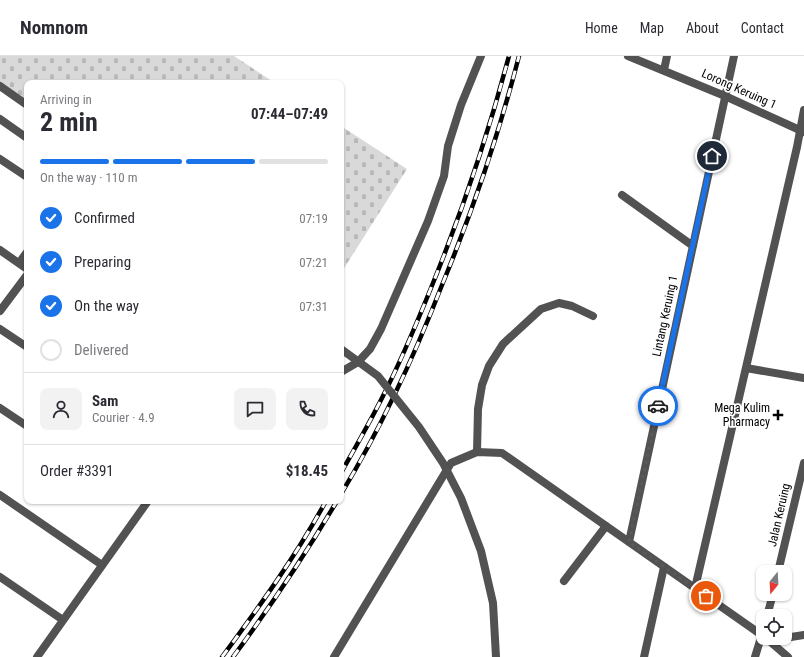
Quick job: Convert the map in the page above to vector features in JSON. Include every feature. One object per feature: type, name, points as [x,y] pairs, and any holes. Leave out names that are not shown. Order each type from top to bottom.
[{"type":"street","points":[[344,370],[358,362],[370,349],[381,329],[428,221],[444,176],[448,146],[461,105],[481,56]]},
{"type":"street","name":"Lorong Keruing 1","points":[[628,56],[664,70],[802,130]]},
{"type":"street","points":[[664,70],[667,56]]},
{"type":"street","name":"Lintang Keruing 1","points":[[629,542],[734,56]]},
{"type":"street","points":[[0,86],[24,103]]},
{"type":"street","points":[[695,588],[802,130],[804,110]]},
{"type":"street","points":[[0,119],[24,136]]},
{"type":"street","points":[[0,159],[24,175]]},
{"type":"street","points":[[622,195],[693,246]]},
{"type":"street","points":[[0,250],[24,267]]},
{"type":"street","points":[[20,264],[24,257]]},
{"type":"street","points":[[0,311],[24,279]]},
{"type":"street","points":[[477,452],[478,409],[482,385],[489,366],[503,344],[541,309],[559,303],[572,306],[593,316]]},
{"type":"street","points":[[0,329],[24,345]]},
{"type":"street","points":[[344,351],[378,376],[419,427],[443,464],[461,498],[481,551],[493,603],[496,657]]},
{"type":"street","points":[[746,368],[804,378]]},
{"type":"street","points":[[0,408],[24,424]]},
{"type":"street","points":[[334,657],[451,463],[477,452],[502,454],[756,630]]},
{"type":"street","name":"Jalan Keruing","points":[[780,565],[804,463]]},
{"type":"street","points":[[0,495],[102,565]]},
{"type":"street","points":[[37,657],[102,565],[143,504]]},
{"type":"street","points":[[564,581],[606,526]]},
{"type":"street","points":[[644,657],[664,567]]},
{"type":"street","points":[[0,578],[63,620]]},
{"type":"street","points":[[792,637],[804,635]]},
{"type":"street","points":[[755,657],[759,645]]},
{"type":"street","points":[[774,645],[788,657]]},
{"type":"green space","points":[[0,56],[234,56],[270,80],[24,80],[24,106],[0,90]]},
{"type":"green space","points":[[344,128],[407,169],[344,268]]},
{"type":"railway","points":[[344,468],[390,383],[431,288],[474,173],[509,56]]},
{"type":"railway","points":[[344,489],[370,444],[396,392],[431,312],[485,172],[519,56]]},
{"type":"railway","points":[[222,657],[290,561],[324,504]]},
{"type":"railway","points":[[233,657],[287,580],[335,504]]},
{"type":"way so far","points":[[658,406],[629,542],[706,596]]},
{"type":"place","name":"Mega Kulim Pharmacy","points":[[778,415]]},
{"type":"route","points":[[658,406],[712,156]]}]
